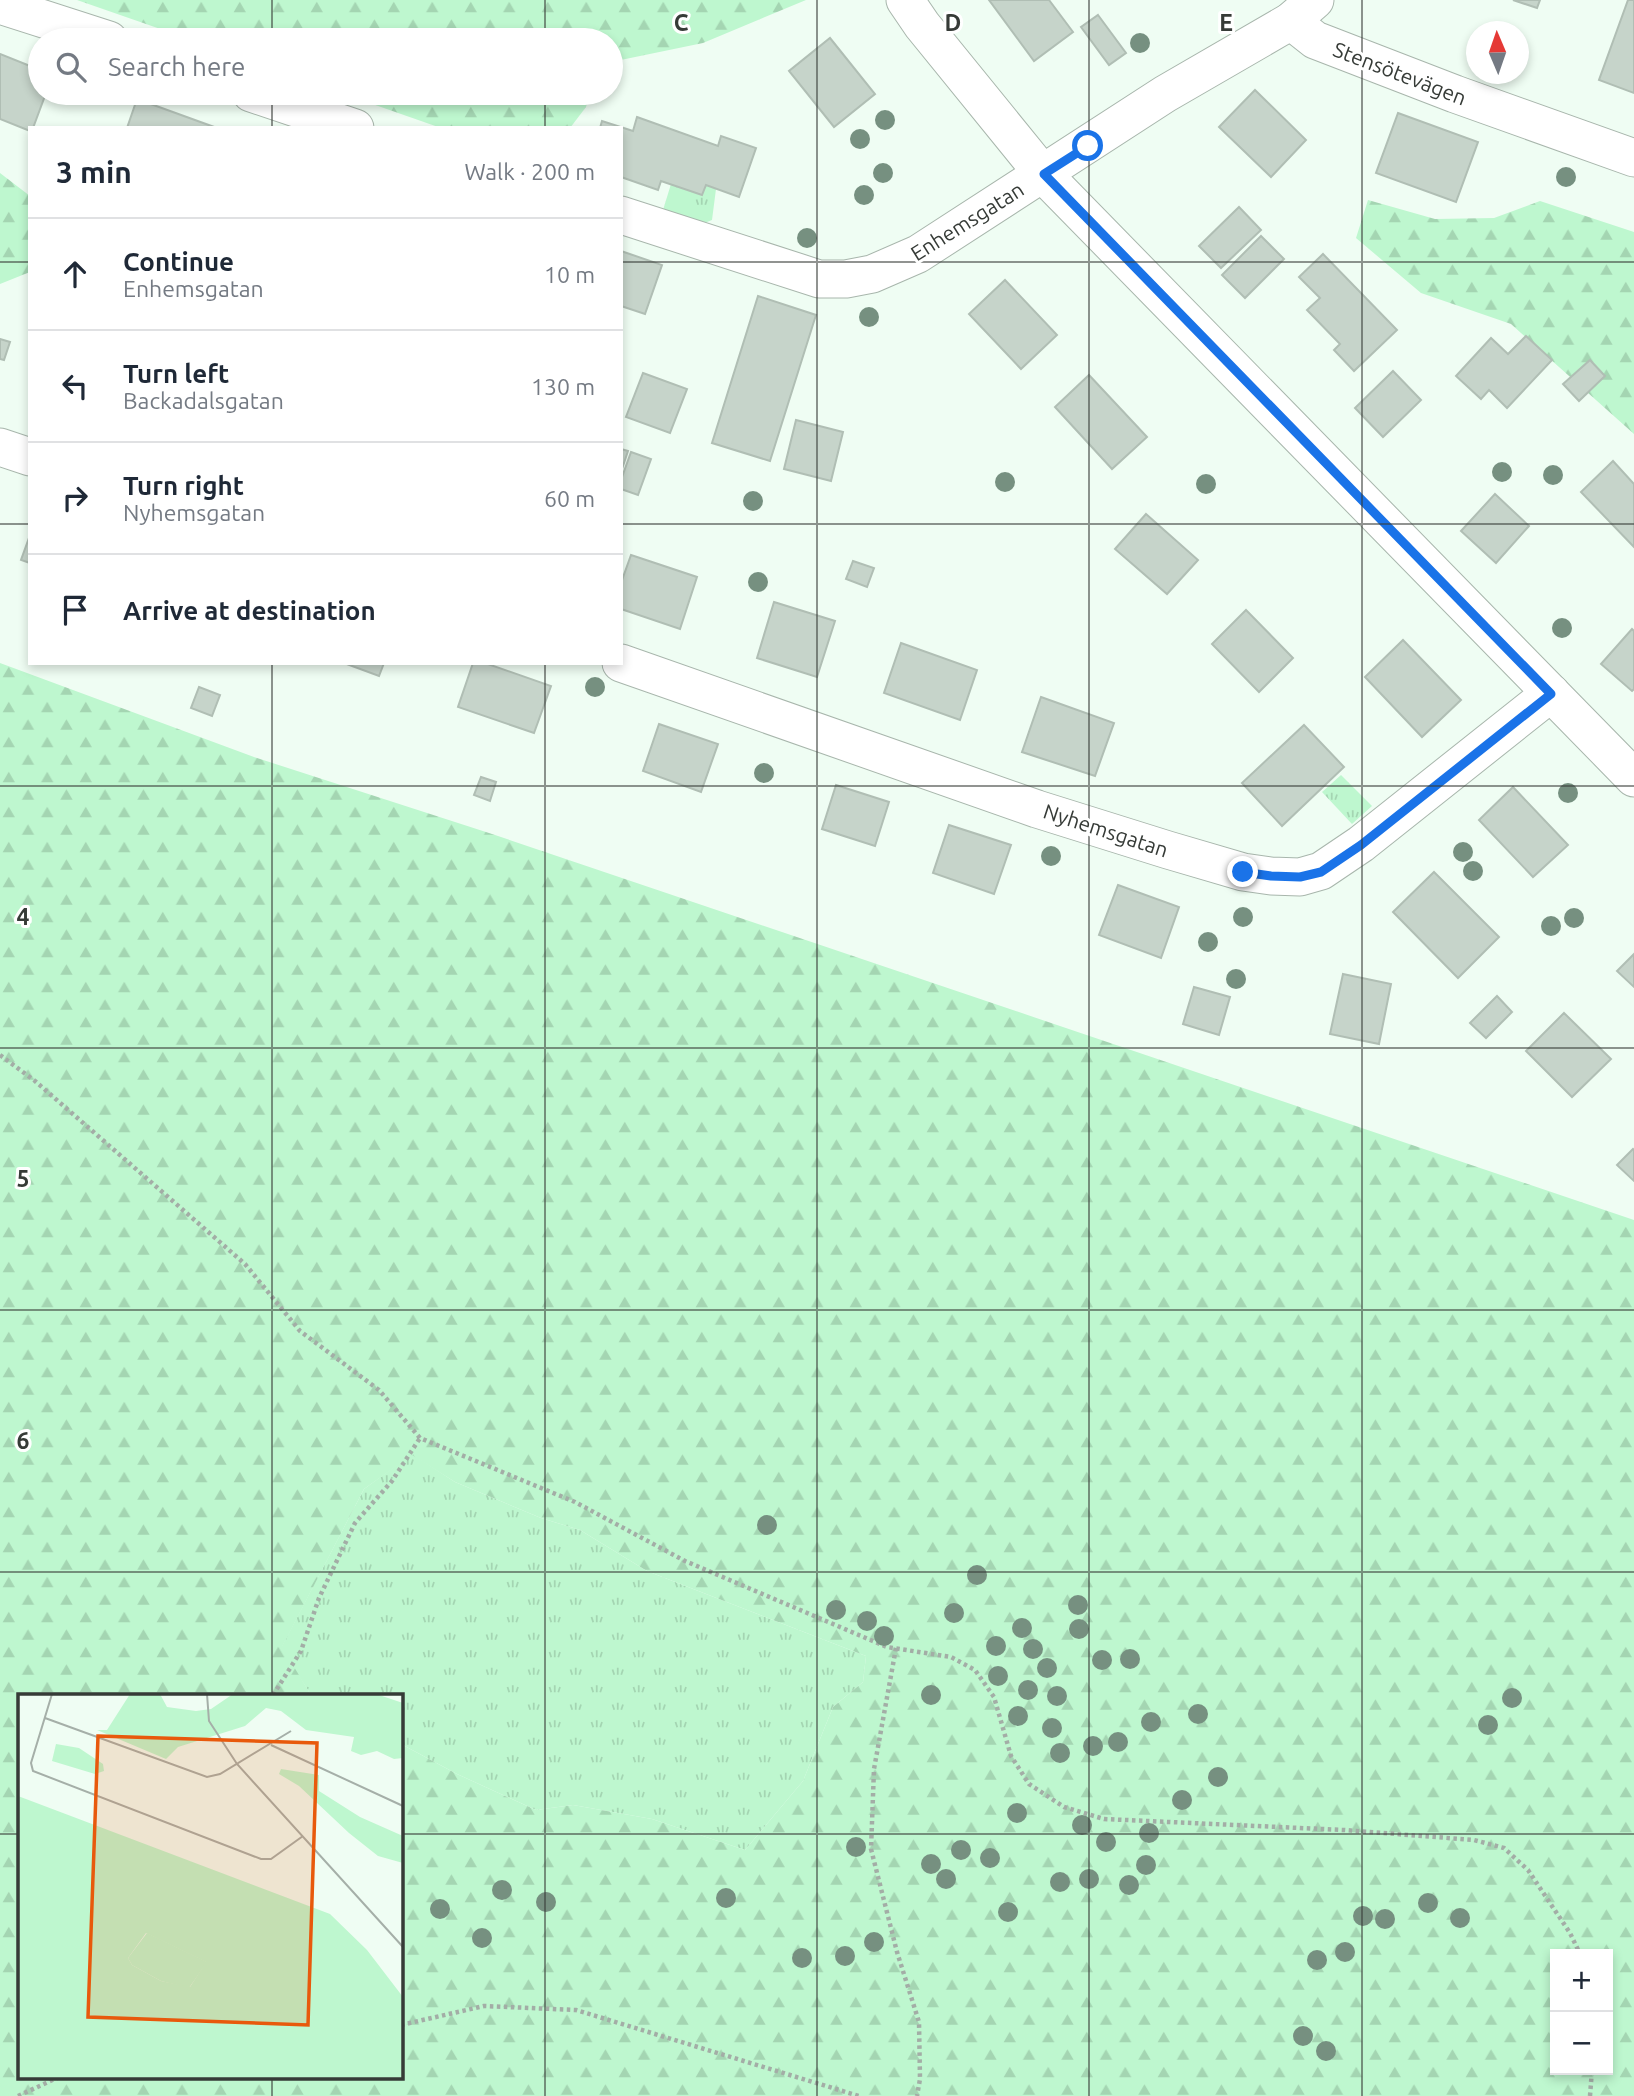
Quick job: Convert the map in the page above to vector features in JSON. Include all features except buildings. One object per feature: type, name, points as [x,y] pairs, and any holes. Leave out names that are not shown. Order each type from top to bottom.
[{"type":"street","points":[[905,0],[922,25],[1044,174],[1634,779]]},
{"type":"street","points":[[0,5],[72,28]]},
{"type":"street","name":"Enhemsgatan","points":[[623,216],[819,279],[846,279],[872,274],[918,254],[1165,94],[1303,10]]},
{"type":"street","name":"Stensötevägen","points":[[1303,10],[1315,40],[1634,158]]},
{"type":"street","points":[[287,105],[349,126]]},
{"type":"street","points":[[0,447],[28,456]]},
{"type":"street","name":"Nyhemsgatan","points":[[623,664],[1037,808],[1180,854],[1243,872],[1300,877],[1321,872],[1361,845],[1551,694]]},
{"type":"path","points":[[0,1055],[35,1081],[245,1264],[300,1331],[379,1390],[420,1438],[575,1502],[685,1561],[887,1647],[951,1657],[975,1670],[994,1697],[1011,1756],[1029,1784],[1064,1807],[1104,1819],[1345,1830],[1474,1840],[1504,1847],[1528,1870],[1578,1949]]},
{"type":"path","points":[[274,1694],[301,1651],[319,1598],[355,1523],[392,1481],[420,1438]]},
{"type":"path","points":[[895,1648],[874,1769],[872,1849],[906,1984],[919,2022],[920,2079],[917,2096]]},
{"type":"path","points":[[402,2025],[484,2007],[576,2010],[859,2096]]},
{"type":"path","points":[[1590,2096],[1592,2075]]},
{"type":"path","points":[[18,2096],[57,2078]]},
{"type":"green space","points":[[77,0],[806,0],[703,43],[623,60],[623,28],[158,28]]},
{"type":"green space","points":[[375,105],[587,105],[572,126],[435,126]]},
{"type":"green space","points":[[0,173],[28,194],[28,273],[0,284]]},
{"type":"green space","points":[[671,184],[702,195],[706,185],[716,189],[712,220],[702,224],[663,210]]},
{"type":"green space","points":[[1368,200],[1435,219],[1494,218],[1540,201],[1634,232],[1634,434],[1511,324],[1421,293],[1356,238]]},
{"type":"green space","points":[[0,663],[257,758],[489,833],[1634,1220],[1634,2096],[0,2096]]},
{"type":"green space","points":[[1341,775],[1372,806],[1352,824],[1322,792]]},
{"type":"green space","points":[[412,1454],[455,1482],[541,1518],[580,1530],[647,1571],[866,1656],[863,1682],[833,1707],[803,1781],[745,1850],[652,1819],[573,1805],[536,1810],[457,1774],[402,1745],[402,1694],[310,1694],[281,1648],[364,1489]]},
{"type":"route","points":[[1088,146],[1044,174],[1551,694],[1361,845],[1321,872],[1300,877],[1243,872]]}]
